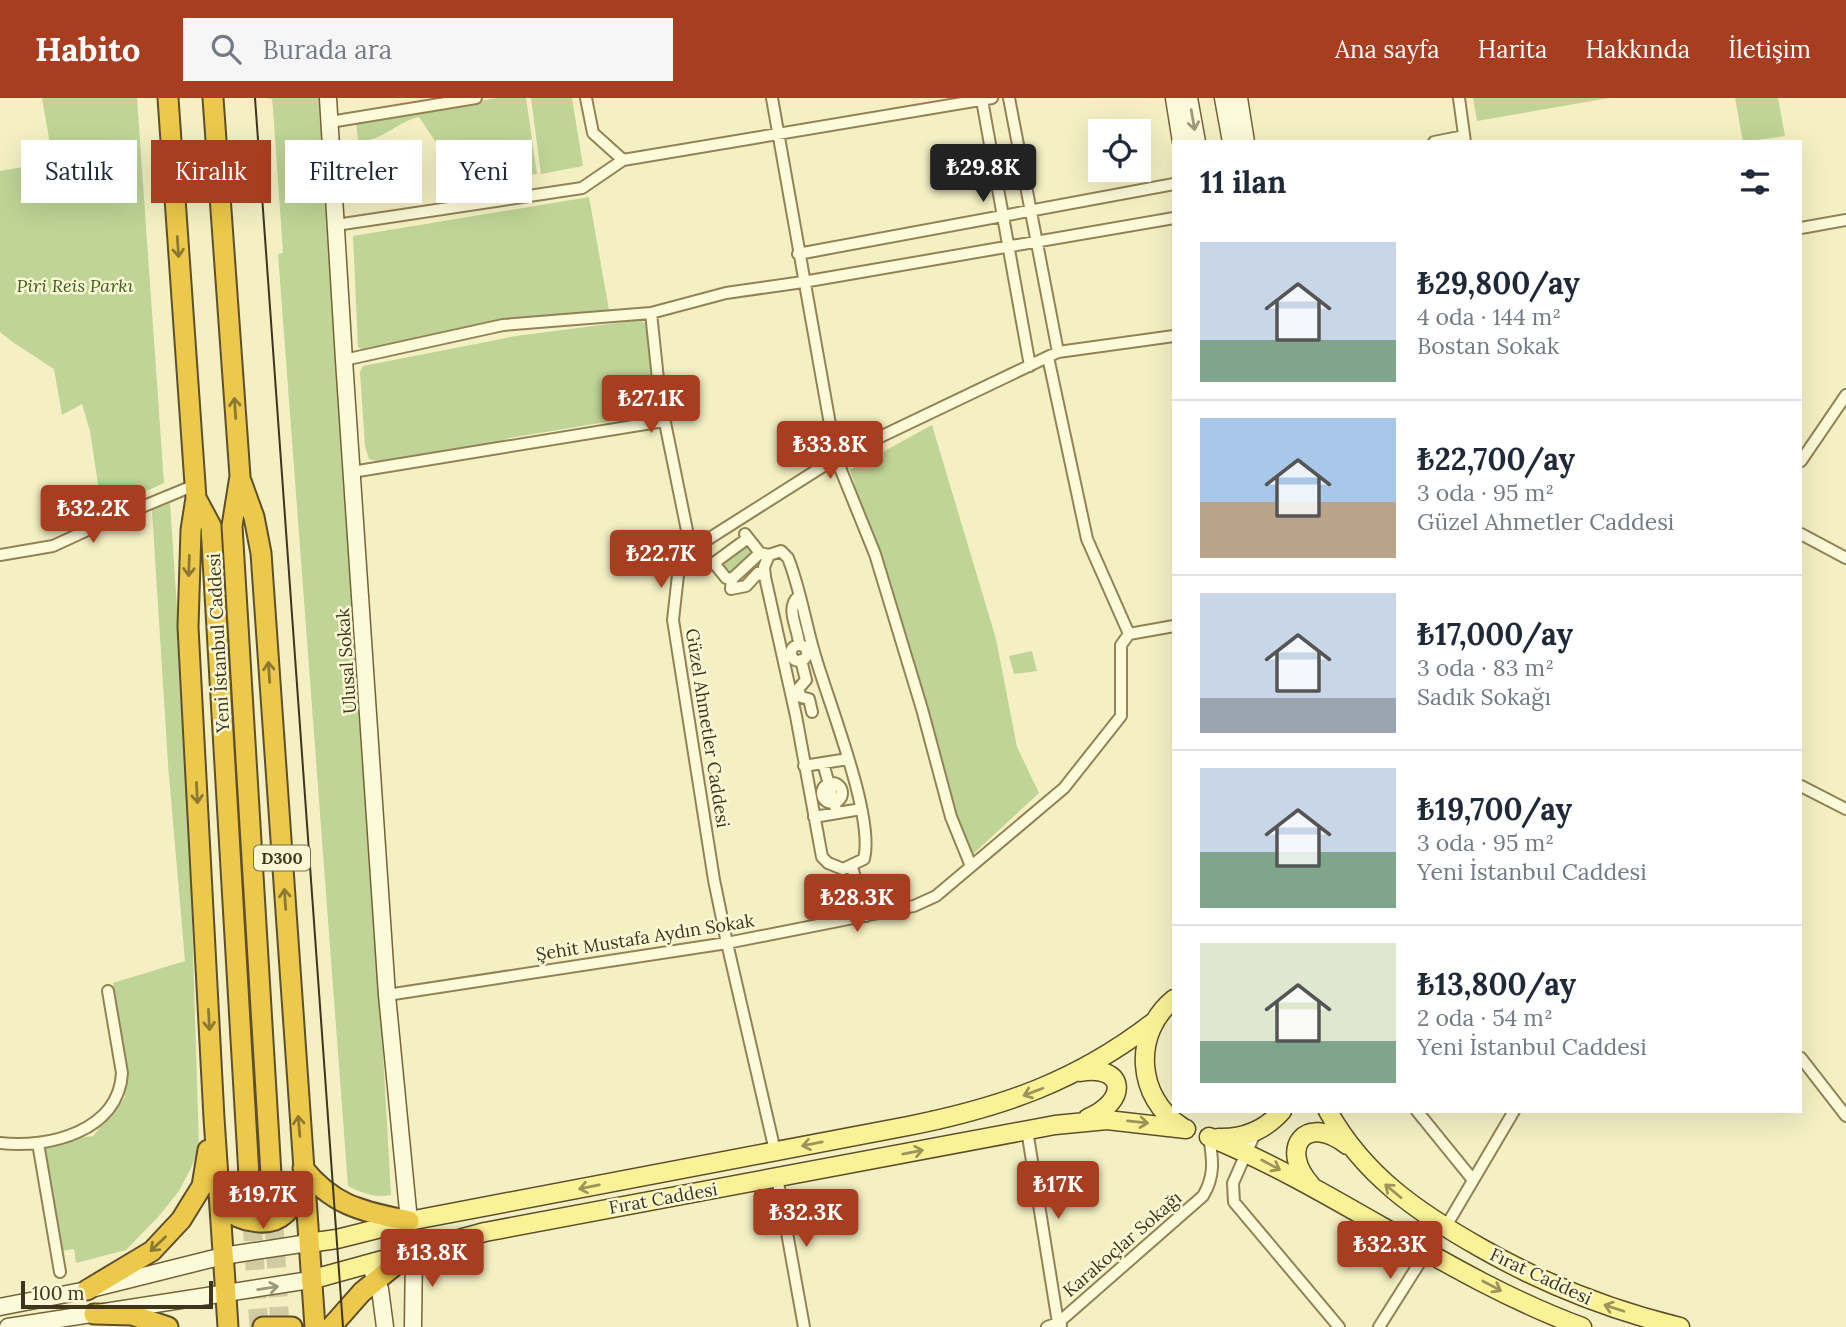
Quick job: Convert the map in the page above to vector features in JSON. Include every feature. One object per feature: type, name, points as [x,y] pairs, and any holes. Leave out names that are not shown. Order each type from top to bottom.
[{"type":"highway","name":"Yeni İstanbul Caddesi","points":[[168,98],[196,491],[211,526],[250,1193]]},
{"type":"highway","name":"Yeni İstanbul Caddesi","points":[[213,98],[240,476],[232,526],[272,1191]]},
{"type":"highway","name":"D300","points":[[240,476],[254,517],[261,553],[314,1327]]},
{"type":"highway","name":"D300","points":[[196,491],[191,530],[188,627],[228,1327]]},
{"type":"highway","points":[[87,1290],[152,1251],[181,1220],[202,1186],[214,1118]]},
{"type":"highway","points":[[219,1186],[231,1213],[243,1219],[268,1221],[281,1218],[289,1211],[297,1199],[303,1171]]},
{"type":"highway","points":[[303,1171],[327,1194],[341,1203],[409,1221]]},
{"type":"highway","points":[[331,1327],[373,1272],[414,1250]]},
{"type":"highway","points":[[94,1314],[132,1315],[168,1327]]},
{"type":"highway","points":[[263,1327],[292,1327]]},
{"type":"main road","points":[[1172,1001],[1155,1021],[1146,1044],[1145,1069],[1147,1081],[1158,1104],[1185,1129]]},
{"type":"main road","name":"Fırat Caddesi","points":[[308,1242],[343,1238],[409,1221],[982,1110],[1042,1089],[1076,1073],[1155,1021]]},
{"type":"main road","points":[[1076,1073],[1096,1070],[1105,1072],[1116,1082],[1118,1089],[1114,1101],[1105,1110],[1082,1121]]},
{"type":"main road","points":[[1209,1137],[1233,1138],[1256,1131],[1279,1113]]},
{"type":"main road","name":"Fırat Caddesi","points":[[1329,1113],[1353,1150],[1381,1181],[1419,1212],[1444,1228],[1521,1271],[1565,1290],[1628,1313],[1680,1327]]},
{"type":"main road","name":"Fırat Caddesi","points":[[414,1250],[510,1227],[1027,1130],[1082,1121],[1128,1121],[1185,1129],[1247,1153],[1525,1303],[1582,1327]]},
{"type":"main road","points":[[1314,1188],[1304,1178],[1296,1160],[1298,1143],[1304,1136],[1321,1130],[1353,1150]]},
{"type":"main road","points":[[310,1280],[373,1272]]},
{"type":"street","name":"Ulusal Sokak","points":[[328,98],[387,995],[409,1221]]},
{"type":"street","points":[[330,122],[476,98]]},
{"type":"street","points":[[586,98],[593,133],[623,160]]},
{"type":"street","points":[[772,98],[836,458],[875,554],[922,709],[951,817],[971,866]]},
{"type":"street","points":[[1009,98],[1037,241],[1053,355],[1087,539],[1129,634],[1172,626]]},
{"type":"street","points":[[1174,98],[1181,140]]},
{"type":"street","points":[[1189,98],[1197,140]]},
{"type":"street","points":[[1223,98],[1231,140]]},
{"type":"street","points":[[1239,98],[1246,140]]},
{"type":"street","points":[[1459,98],[1465,139]]},
{"type":"street","points":[[336,225],[582,188],[623,160],[987,99],[1003,216],[1030,366]]},
{"type":"street","points":[[798,254],[1172,184]]},
{"type":"street","points":[[344,360],[503,325],[650,313],[726,293],[1172,218]]},
{"type":"street","points":[[1802,228],[1846,220]]},
{"type":"street","points":[[650,313],[660,398],[691,550],[836,458],[1053,355],[1172,336]]},
{"type":"street","points":[[1802,460],[1846,395]]},
{"type":"street","points":[[352,472],[664,421]]},
{"type":"street","points":[[0,555],[53,547],[103,523],[196,491]]},
{"type":"street","points":[[1802,535],[1846,558]]},
{"type":"street","points":[[765,554],[746,536],[714,563],[726,578],[732,579],[765,554],[781,551],[788,558],[799,596],[799,651],[796,716],[822,857],[828,863],[843,869],[852,867],[864,859],[867,850],[861,809],[848,759],[831,708],[799,651],[775,619],[765,577],[765,554]]},
{"type":"street","name":"Güzel Ahmetler Caddesi","points":[[691,550],[678,575],[673,620],[714,880],[775,1151]]},
{"type":"street","points":[[732,579],[732,589],[746,586],[758,573],[765,577]]},
{"type":"street","points":[[799,596],[792,608],[793,621],[798,629],[799,651],[806,680],[798,689],[801,696],[809,699],[812,712]]},
{"type":"street","points":[[775,619],[793,621]]},
{"type":"street","name":"Şehit Mustafa Aydın Sokak","points":[[387,995],[727,943],[914,906],[936,896],[1064,788],[1121,716],[1121,645],[1129,634]]},
{"type":"street","points":[[796,716],[831,708]]},
{"type":"street","points":[[804,766],[848,759]]},
{"type":"street","points":[[823,763],[836,808]]},
{"type":"street","points":[[1802,787],[1846,809]]},
{"type":"street","points":[[814,817],[836,808],[861,809]]},
{"type":"street","points":[[852,867],[866,916]]},
{"type":"street","points":[[0,1143],[27,1146],[81,1132],[111,1107],[121,1086],[122,1073],[108,991]]},
{"type":"street","points":[[1802,1059],[1846,1116]]},
{"type":"street","points":[[1417,1113],[1473,1180]]},
{"type":"street","points":[[1444,1228],[1513,1113]]},
{"type":"street","points":[[1027,1130],[1061,1325]]},
{"type":"street","points":[[1256,1131],[1233,1184],[1234,1202],[1339,1327]]},
{"type":"street","name":"Karakoçlar Sokağı","points":[[1047,1327],[1061,1325],[1203,1196],[1211,1182],[1213,1162],[1209,1137]]},
{"type":"street","points":[[38,1143],[60,1272]]},
{"type":"street","points":[[777,1177],[804,1327]]},
{"type":"street","points":[[0,1307],[87,1290],[223,1256],[308,1242]]},
{"type":"street","points":[[412,1327],[414,1250]]},
{"type":"street","points":[[1379,1327],[1427,1251]]},
{"type":"street","points":[[373,1272],[385,1327]]},
{"type":"street","points":[[8,1327],[310,1280]]},
{"type":"green space","name":"Piri Reis Parkı","points":[[42,98],[137,98],[164,483],[102,511],[90,431],[82,404],[62,415],[54,369],[0,332],[0,171],[21,167],[21,203],[137,203],[137,140],[49,140]]},
{"type":"green space","points":[[266,98],[320,98],[323,140],[285,140],[285,203],[327,203],[377,945],[391,1195],[385,1196],[369,1194],[348,1186],[278,254],[283,253],[272,99]]},
{"type":"green space","points":[[498,98],[526,98],[537,174],[532,175],[532,140],[436,140],[436,142],[419,117],[382,135],[358,140],[356,120]]},
{"type":"green space","points":[[531,98],[572,98],[583,166],[541,174]]},
{"type":"green space","points":[[1473,98],[1609,98],[1477,121]]},
{"type":"green space","points":[[1735,98],[1778,98],[1785,136],[1743,140]]},
{"type":"green space","points":[[589,197],[609,310],[455,334],[369,353],[358,347],[353,236]]},
{"type":"green space","points":[[640,320],[648,325],[659,410],[655,414],[509,438],[489,445],[384,463],[369,459],[365,446],[360,372],[363,366],[516,336]]},
{"type":"green space","points":[[932,425],[996,639],[1017,747],[1039,793],[973,854],[956,814],[850,470]]},
{"type":"green space","points":[[170,503],[187,758],[199,1147],[179,1191],[126,1250],[76,1263],[74,1249],[60,1251],[42,1143],[93,1136],[125,1097],[126,1075],[113,983],[185,961],[168,764],[152,510]]},
{"type":"green space","points":[[747,539],[758,554],[728,576],[716,562]]},
{"type":"green space","points":[[1032,651],[1037,671],[1014,674],[1009,656]]},
{"type":"tunnel","points":[[272,1191],[280,1327]]},
{"type":"tunnel","points":[[250,1193],[259,1327]]},
{"type":"tram line","points":[[255,98],[343,1327]]}]
